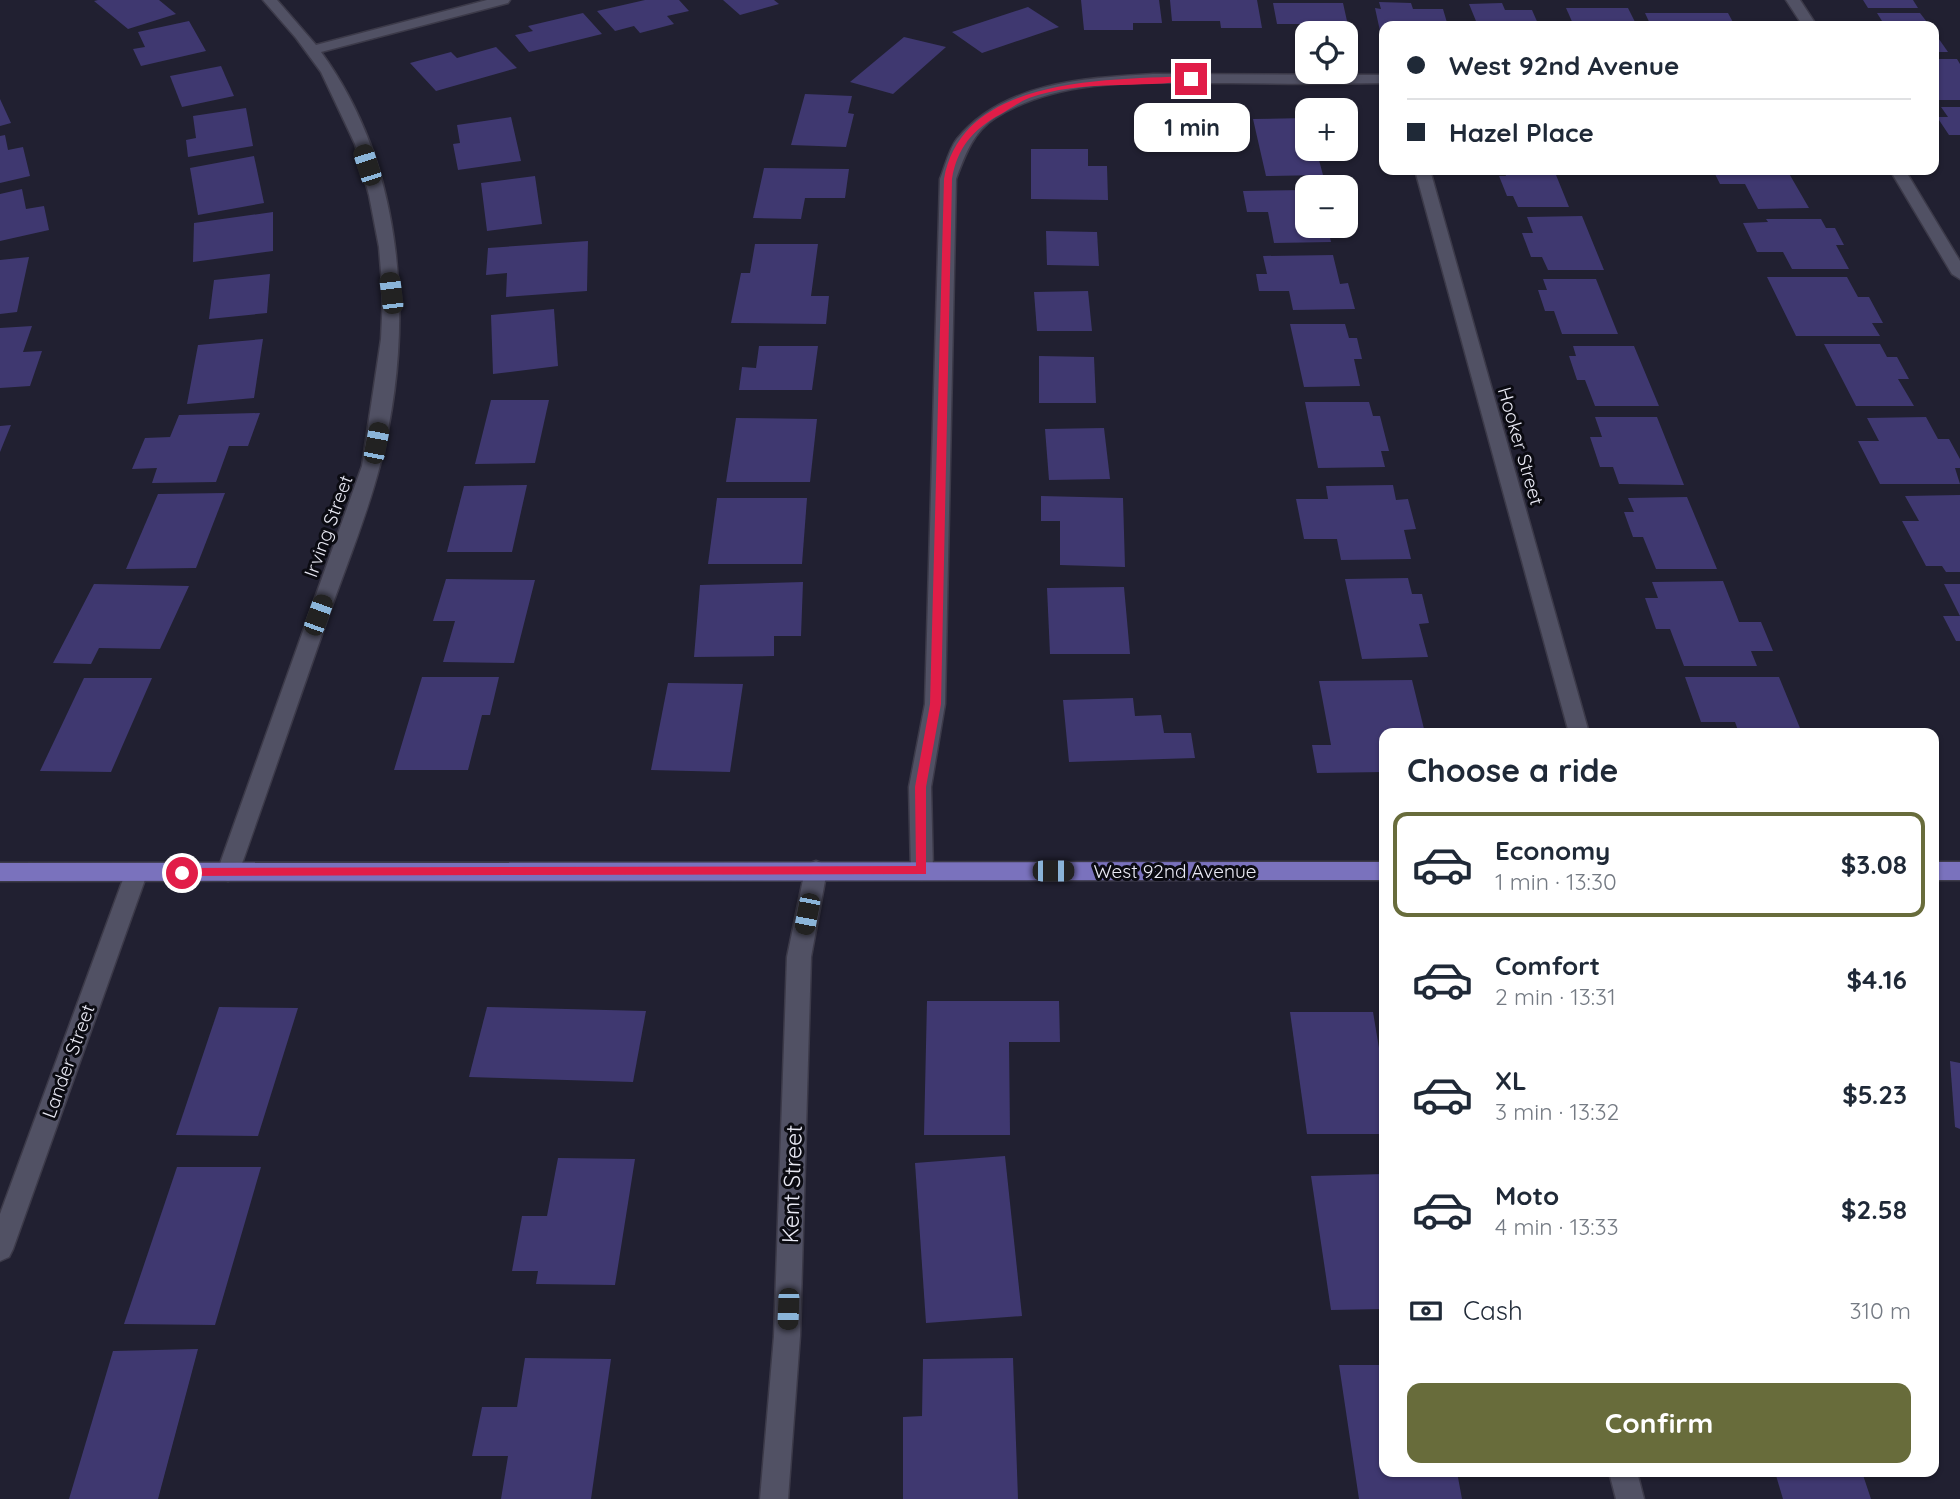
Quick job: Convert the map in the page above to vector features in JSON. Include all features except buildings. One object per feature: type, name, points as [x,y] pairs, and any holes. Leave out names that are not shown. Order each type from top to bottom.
[{"type":"main road","name":"West 92nd Avenue","points":[[0,872],[1379,871]]},
{"type":"main road","points":[[1939,872],[1960,871]]},
{"type":"street","name":"Irving Street","points":[[228,872],[371,466],[384,396],[391,293],[375,189],[352,117],[313,50],[271,0]]},
{"type":"street","points":[[313,50],[503,0]]},
{"type":"street","points":[[1793,0],[1807,21]]},
{"type":"street","points":[[922,871],[920,787],[936,704],[948,179],[951,160],[960,143],[989,117],[1026,97],[1054,89],[1163,78],[1379,79]]},
{"type":"street","name":"Hooker Street","points":[[1423,175],[1578,728]]},
{"type":"street","points":[[1900,175],[1960,274]]},
{"type":"street","name":"Kent Street","points":[[775,1499],[787,1336],[799,957],[816,870]]},
{"type":"street","name":"Lander Street","points":[[0,1249],[136,874]]},
{"type":"street","points":[[1624,1477],[1630,1499]]},
{"type":"route","points":[[182,873],[922,871],[920,787],[936,704],[948,179],[951,160],[960,143],[972,130],[1008,105],[1026,97],[1080,84],[1163,78],[1191,79]]}]
